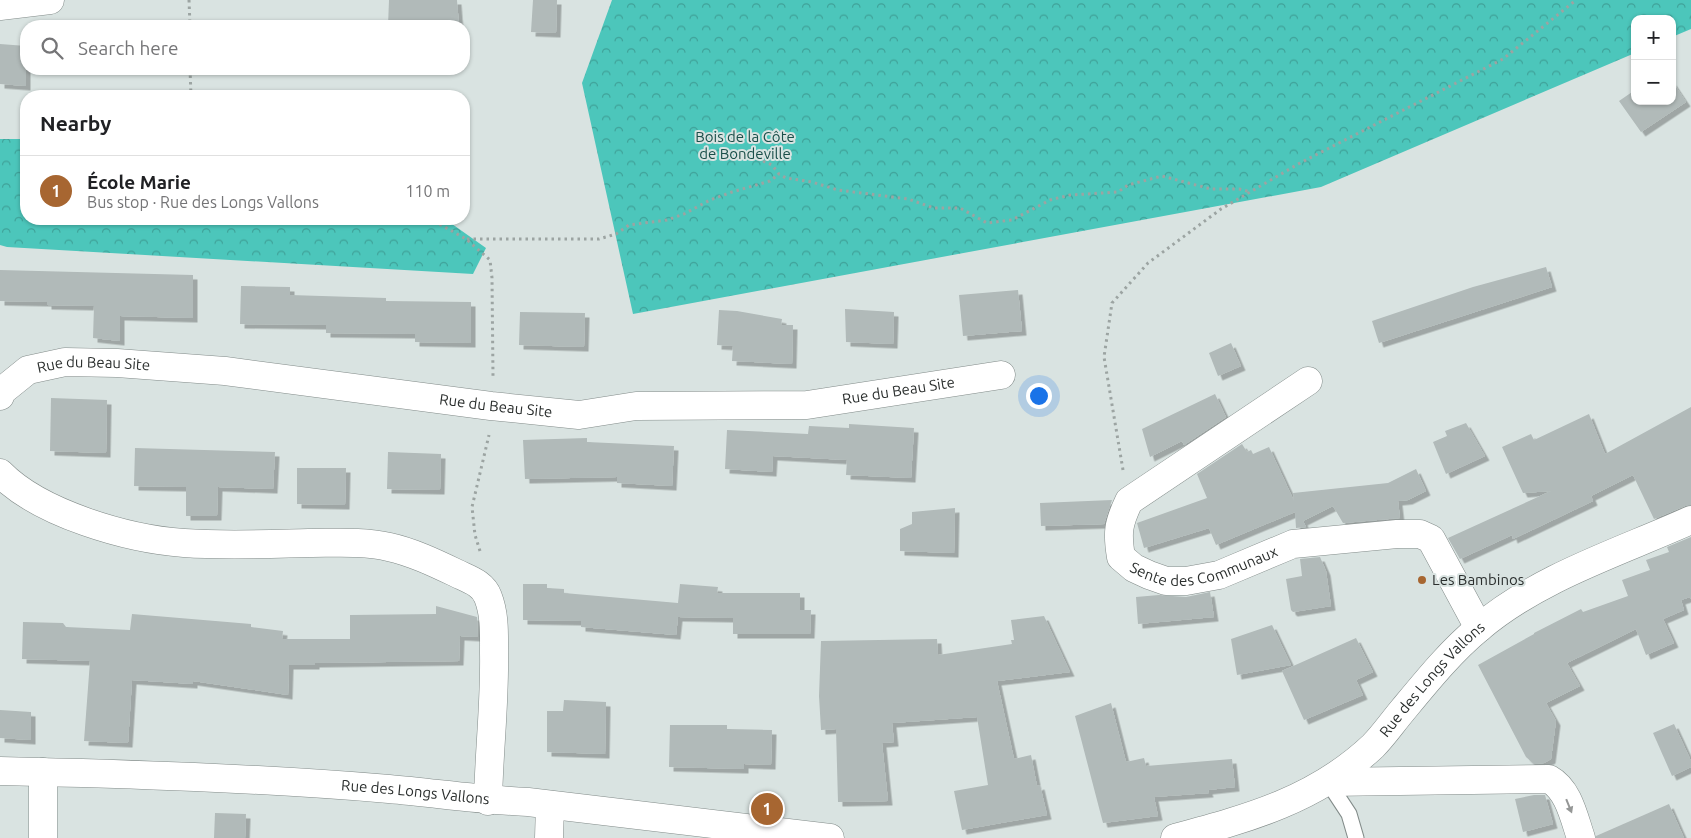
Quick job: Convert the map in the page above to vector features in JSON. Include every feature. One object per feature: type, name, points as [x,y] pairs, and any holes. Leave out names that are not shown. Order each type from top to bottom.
[{"type":"street","points":[[0,6],[50,0]]},
{"type":"street","name":"Rue du Beau Site","points":[[0,396],[2,391],[28,370],[65,362],[116,363],[225,372],[491,406],[579,415],[636,406],[807,405],[1001,375]]},
{"type":"street","points":[[1129,501],[1308,381]]},
{"type":"street","points":[[0,473],[23,493],[52,508],[95,524],[137,536],[183,543],[355,543],[389,547],[436,563],[480,585],[488,595],[494,616],[494,671],[488,800]]},
{"type":"street","name":"Sente des Communaux","points":[[1129,501],[1122,514],[1117,536],[1121,558],[1134,568],[1166,582],[1186,581],[1218,575],[1293,544],[1397,534],[1420,534],[1430,539],[1479,628]]},
{"type":"street","name":"Rue des Longs Vallons","points":[[1176,838],[1240,820],[1286,804],[1328,782],[1373,746],[1446,658],[1479,628],[1510,604],[1543,585],[1690,522]]},
{"type":"street","name":"Rue des Longs Vallons","points":[[0,771],[223,779],[379,788],[550,805],[821,838]]},
{"type":"street","points":[[42,772],[42,838]]},
{"type":"street","points":[[1328,782],[1549,779],[1558,784],[1567,800],[1581,838]]},
{"type":"street","points":[[549,838],[550,805]]},
{"type":"lane","points":[[1328,782],[1349,814],[1356,838]]},
{"type":"path","points":[[189,0],[190,20]]},
{"type":"path","points":[[1129,501],[1104,357],[1112,304],[1148,262],[1221,209],[1300,163],[1503,59],[1576,0]]},
{"type":"path","points":[[190,75],[191,90]]},
{"type":"path","points":[[763,161],[772,164],[779,174],[786,178],[812,182],[838,190],[908,199],[934,208],[960,208],[987,223],[1012,220],[1057,198],[1070,195],[1118,192],[1128,185],[1162,176],[1211,189],[1239,189],[1252,192]]},
{"type":"path","points":[[466,239],[599,239],[616,234],[629,225],[666,220],[684,214],[710,200],[770,181],[779,174]]},
{"type":"path","points":[[441,225],[466,239],[490,260],[492,278],[492,422],[472,507],[475,536],[484,564],[480,585]]},
{"type":"green space","name":"Bois de la Côte de Bondeville","points":[[612,0],[1691,0],[1691,29],[1676,35],[1676,15],[1631,15],[1631,55],[1321,187],[633,314],[582,83]]},
{"type":"green space","points":[[0,139],[20,139],[20,225],[453,225],[486,248],[473,274],[7,247],[0,245]]},
{"type":"building","points":[[389,0],[457,0],[459,20],[388,20]]},
{"type":"building","points":[[533,0],[557,0],[556,33],[531,32]]},
{"type":"building","points":[[0,44],[20,46],[20,75],[26,75],[26,86],[0,84]]},
{"type":"building","points":[[1676,87],[1686,102],[1641,132],[1619,101],[1631,93],[1631,105],[1676,105]]},
{"type":"building","points":[[1546,267],[1552,287],[1379,343],[1372,321],[1473,287]]},
{"type":"building","points":[[0,270],[193,275],[193,318],[120,316],[120,341],[93,338],[94,306],[0,301]]},
{"type":"building","points":[[241,286],[290,287],[290,295],[386,298],[386,301],[471,302],[471,343],[415,342],[415,334],[326,333],[326,325],[240,324]]},
{"type":"building","points":[[1018,290],[1022,331],[963,336],[959,295]]},
{"type":"building","points":[[845,309],[894,312],[893,344],[846,342]]},
{"type":"building","points":[[719,310],[737,311],[782,319],[781,325],[793,325],[792,364],[732,361],[733,346],[717,345]]},
{"type":"building","points":[[520,312],[585,313],[584,347],[519,345]]},
{"type":"building","points":[[1231,343],[1241,366],[1218,376],[1209,353]]},
{"type":"building","points":[[1215,394],[1226,417],[1184,445],[1182,441],[1150,457],[1142,429]]},
{"type":"building","points":[[51,398],[107,400],[106,453],[50,451]]},
{"type":"building","points":[[1691,407],[1691,505],[1654,519],[1633,475],[1591,496],[1593,501],[1513,539],[1512,535],[1460,559],[1448,538],[1551,491],[1523,493],[1502,447],[1531,434],[1534,440],[1589,414],[1605,454]]},
{"type":"building","points":[[1466,423],[1485,456],[1446,474],[1433,442],[1447,436],[1445,431]]},
{"type":"building","points":[[849,424],[914,428],[911,478],[846,475],[847,460],[773,456],[772,472],[725,469],[727,430],[808,434],[809,426],[849,428]]},
{"type":"building","points":[[587,438],[587,442],[674,446],[672,486],[617,483],[617,477],[525,479],[523,440]]},
{"type":"building","points":[[1242,444],[1247,452],[1251,450],[1253,454],[1269,447],[1294,501],[1293,493],[1388,483],[1416,469],[1426,491],[1408,500],[1398,501],[1400,518],[1343,523],[1333,506],[1303,521],[1306,527],[1296,528],[1295,512],[1216,545],[1209,528],[1144,548],[1137,523],[1207,498],[1197,474]]},
{"type":"building","points":[[135,448],[275,452],[273,489],[218,487],[217,516],[186,516],[186,487],[134,486]]},
{"type":"building","points":[[388,452],[441,454],[440,490],[387,489]]},
{"type":"building","points":[[297,468],[346,468],[345,505],[297,504]]},
{"type":"building","points":[[1112,500],[1104,524],[1041,526],[1040,503]]},
{"type":"building","points":[[955,508],[954,553],[900,551],[900,529],[912,524],[912,512]]},
{"type":"building","points":[[1691,537],[1691,599],[1690,597],[1681,600],[1684,610],[1663,619],[1674,643],[1646,655],[1636,629],[1567,663],[1580,686],[1546,703],[1556,721],[1551,759],[1544,763],[1534,764],[1526,757],[1478,665],[1581,609],[1583,612],[1628,596],[1622,580],[1650,570],[1646,560],[1669,552],[1667,547]]},
{"type":"building","points":[[1320,557],[1326,571],[1331,606],[1293,612],[1291,610],[1286,579],[1302,576],[1300,559]]},
{"type":"building","points":[[523,584],[547,584],[547,588],[564,589],[564,593],[678,603],[680,584],[718,587],[717,593],[800,593],[800,610],[811,610],[810,634],[733,634],[733,618],[678,617],[676,635],[581,627],[581,621],[523,620]]},
{"type":"building","points":[[1210,592],[1214,617],[1138,624],[1136,597],[1159,595],[1186,597]]},
{"type":"building","points":[[436,606],[477,617],[478,637],[460,636],[459,661],[289,665],[288,695],[193,681],[193,684],[132,680],[128,743],[84,741],[90,661],[22,659],[23,622],[63,623],[66,627],[130,630],[132,614],[251,624],[251,627],[283,631],[282,639],[350,639],[350,615],[436,614]]},
{"type":"building","points":[[1044,616],[1070,672],[997,681],[1014,759],[1031,755],[1037,786],[1040,785],[1047,815],[962,830],[954,791],[988,785],[977,717],[892,723],[894,742],[882,743],[888,801],[838,802],[836,729],[821,730],[819,696],[821,641],[937,639],[938,655],[1012,644],[1011,640],[1014,640],[1011,620]]},
{"type":"building","points":[[1272,625],[1291,665],[1237,675],[1231,639]]},
{"type":"building","points":[[1356,638],[1373,672],[1356,680],[1363,695],[1304,720],[1282,671]]},
{"type":"building","points":[[564,700],[606,702],[605,754],[547,752],[547,711],[563,711]]},
{"type":"building","points":[[1111,703],[1126,762],[1144,758],[1146,766],[1232,759],[1235,787],[1208,790],[1209,793],[1154,797],[1158,816],[1103,823],[1075,716]]},
{"type":"building","points":[[0,710],[31,712],[31,740],[0,738]]},
{"type":"building","points":[[1674,724],[1691,761],[1691,767],[1672,776],[1653,733]]},
{"type":"building","points":[[670,725],[727,725],[727,729],[772,730],[771,765],[744,764],[744,769],[669,767]]},
{"type":"building","points":[[1545,795],[1553,824],[1523,832],[1515,799]]},
{"type":"building","points":[[1669,804],[1684,838],[1596,838],[1596,836]]},
{"type":"building","points":[[215,813],[246,814],[245,838],[214,838]]},
{"type":"place","name":"Les Bambinos","points":[[1422,580]]},
{"type":"place","name":"École Marie","points":[[767,809]]}]
